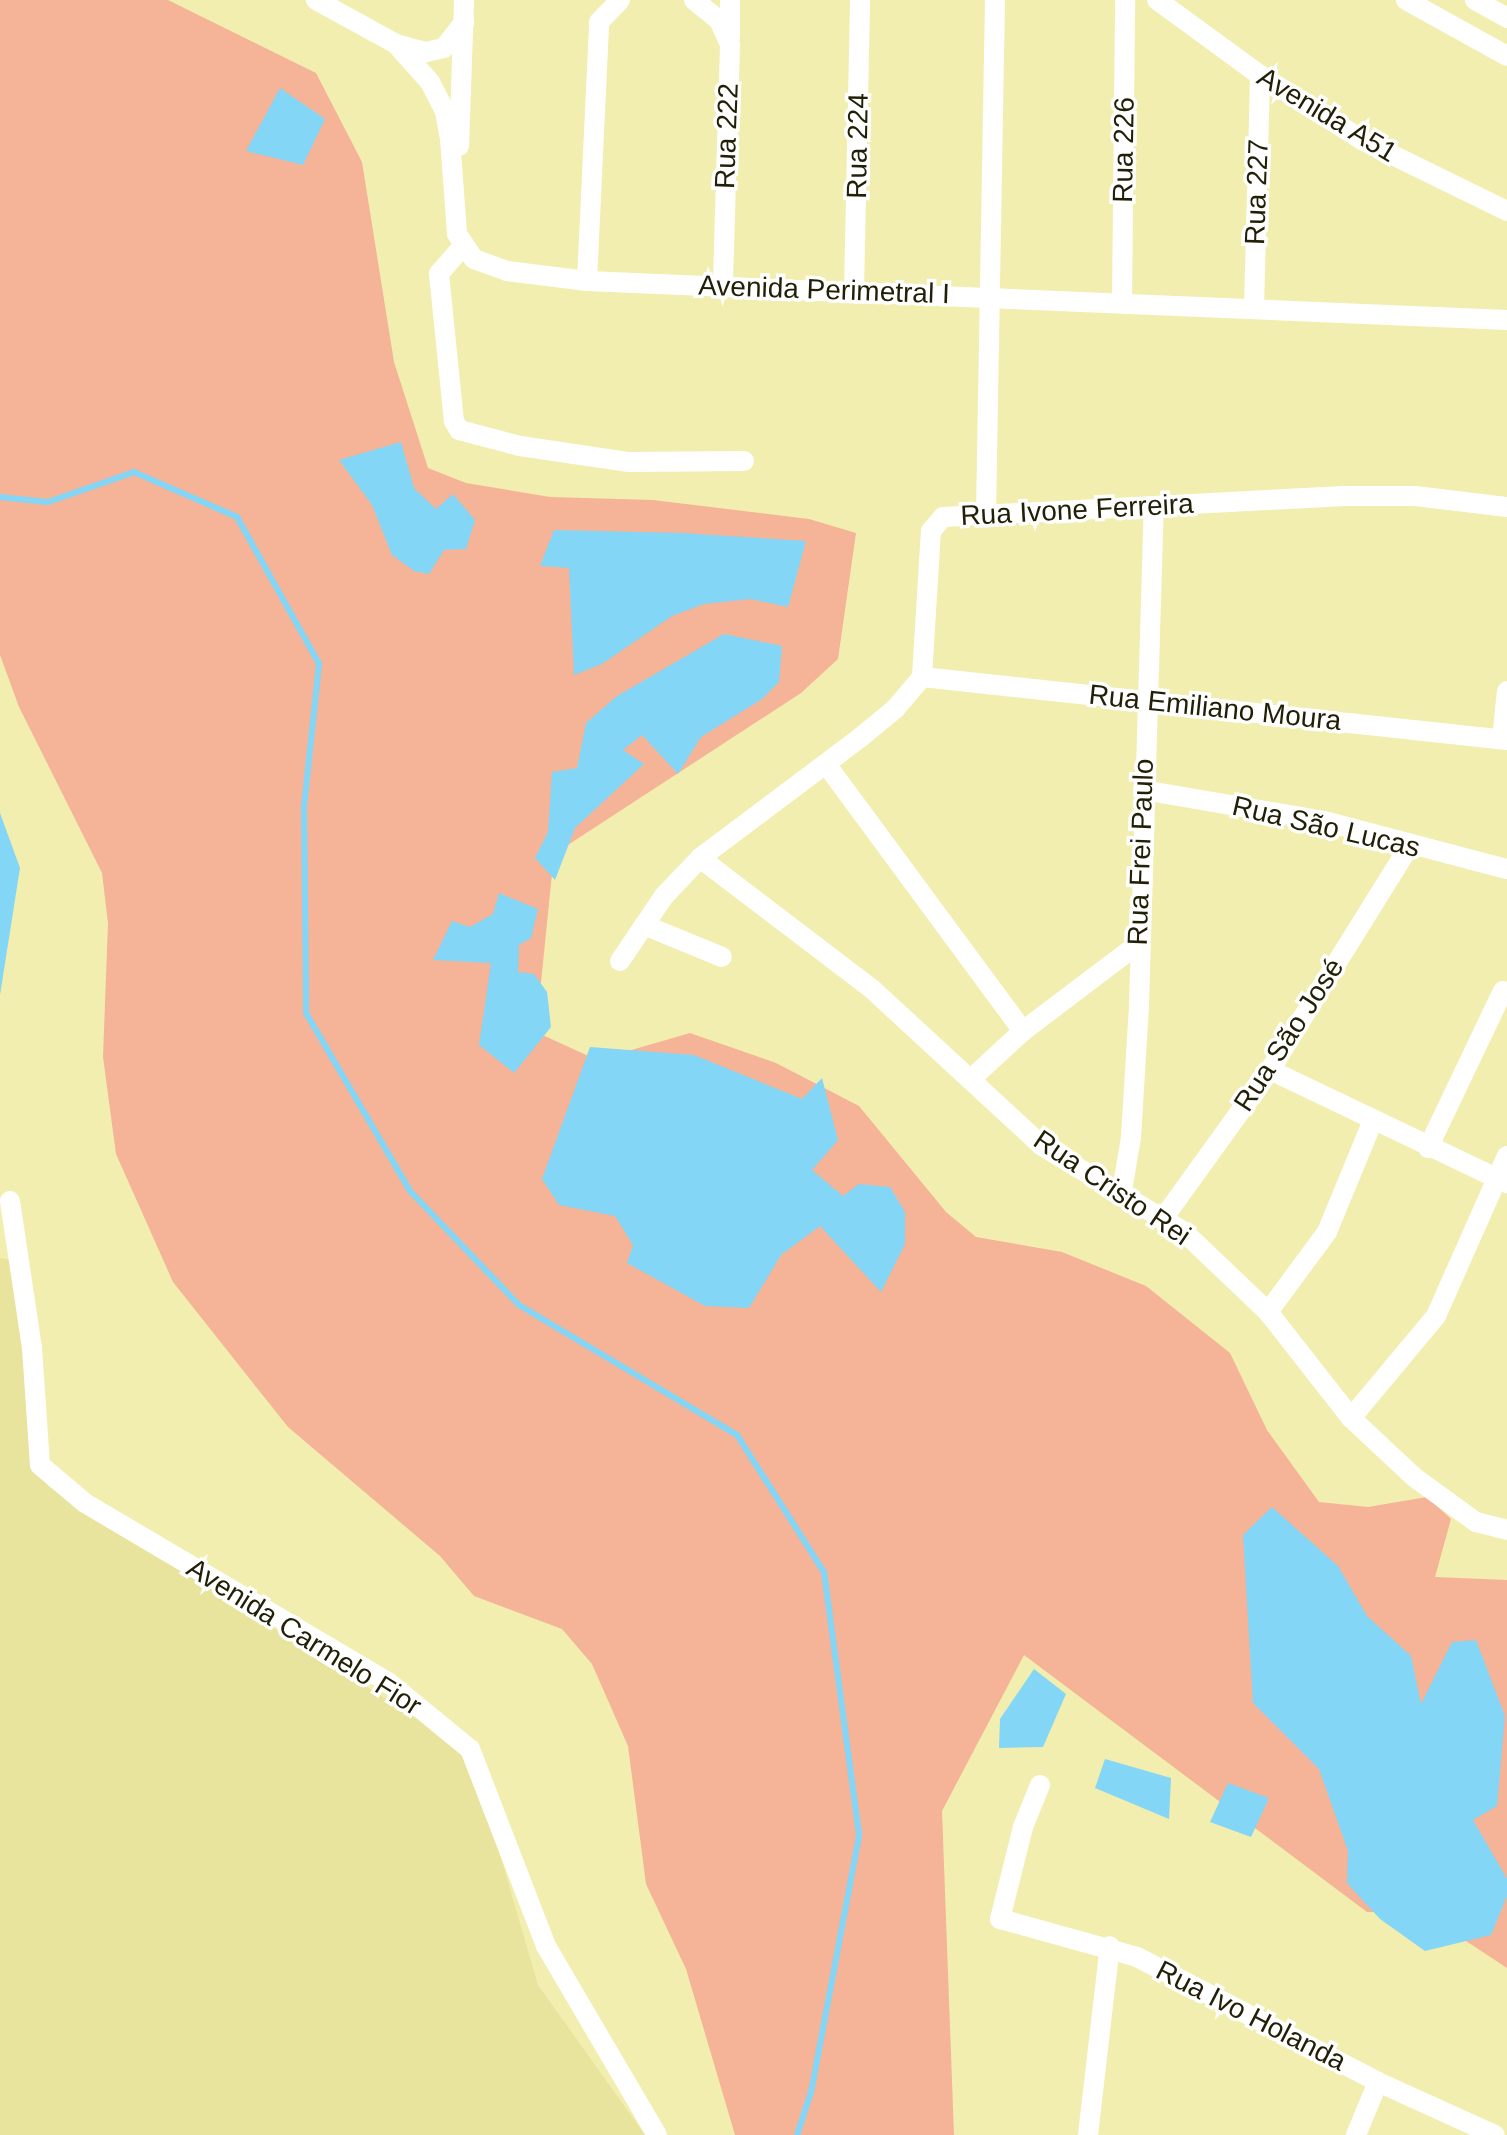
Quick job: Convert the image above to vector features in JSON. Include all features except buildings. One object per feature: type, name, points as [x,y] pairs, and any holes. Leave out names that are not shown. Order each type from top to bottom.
[{"type":"street","points":[[464,0],[460,236],[439,274],[454,421],[459,430],[520,446],[629,462],[744,461]]},
{"type":"street","points":[[587,281],[598,0]]},
{"type":"street","points":[[599,22],[620,0]]},
{"type":"street","name":"Rua 222","points":[[694,0],[719,20],[730,45],[723,286]]},
{"type":"street","points":[[730,0],[730,45]]},
{"type":"street","name":"Rua 224","points":[[854,291],[860,0]]},
{"type":"street","points":[[986,514],[995,0]]},
{"type":"street","name":"Rua 226","points":[[1122,301],[1125,0]]},
{"type":"street","name":"Avenida A51","points":[[1157,0],[1260,75],[1362,140],[1507,211]]},
{"type":"street","points":[[1406,0],[1507,56]]},
{"type":"street","points":[[1475,0],[1507,18]]},
{"type":"street","points":[[323,1],[396,44],[417,63],[445,111],[460,236]]},
{"type":"street","points":[[396,44],[426,52],[444,48],[464,22]]},
{"type":"street","name":"Rua 227","points":[[1254,308],[1260,75]]},
{"type":"street","name":"Avenida Perimetral I","points":[[460,236],[486,265],[587,281],[1122,301],[1507,320]]},
{"type":"street","name":"Rua Ivone Ferreira","points":[[922,677],[933,525],[943,517],[1385,495],[1507,507]]},
{"type":"street","name":"Rua Frei Paulo","points":[[1121,1197],[1132,1122],[1154,507]]},
{"type":"street","points":[[620,961],[644,925],[700,858],[895,709],[922,677]]},
{"type":"street","name":"Rua Emiliano Moura","points":[[922,677],[1504,740]]},
{"type":"street","points":[[1504,740],[1507,691]]},
{"type":"street","points":[[826,764],[1023,1031]]},
{"type":"street","name":"Rua São Lucas","points":[[1143,790],[1324,821],[1507,869]]},
{"type":"street","name":"Rua São José","points":[[1162,1220],[1270,1070],[1410,845]]},
{"type":"street","name":"Rua Cristo Rei","points":[[700,858],[872,989],[1042,1146],[1121,1197],[1183,1231],[1268,1312],[1351,1418],[1414,1477],[1476,1522],[1507,1530]]},
{"type":"street","points":[[644,925],[722,957]]},
{"type":"street","points":[[971,1079],[1023,1031],[1138,944]]},
{"type":"street","points":[[1428,1148],[1503,991]]},
{"type":"street","points":[[1270,1070],[1372,1123],[1501,1181]]},
{"type":"street","points":[[1268,1312],[1327,1232],[1372,1123]]},
{"type":"street","points":[[1351,1418],[1436,1316],[1501,1181],[1507,1156]]},
{"type":"street","name":"Avenida Carmelo Fior","points":[[10,1201],[32,1348],[40,1465],[85,1503],[388,1682],[470,1749],[546,1946],[657,2135]]},
{"type":"street","name":"Rua Ivo Holanda","points":[[1040,1785],[1023,1827],[1000,1919],[1110,1946],[1378,2082],[1495,2135]]},
{"type":"street","points":[[1088,2135],[1110,1946]]},
{"type":"street","points":[[1356,2135],[1378,2082]]},
{"type":"shaded area","points":[[0,0],[168,0],[316,73],[362,162],[394,362],[428,468],[466,483],[550,497],[653,500],[809,519],[856,533],[838,659],[801,693],[554,854],[536,1032],[597,1060],[690,1033],[776,1063],[859,1106],[946,1212],[976,1237],[1062,1252],[1146,1286],[1230,1353],[1267,1430],[1319,1502],[1368,1507],[1427,1497],[1451,1519],[1435,1577],[1507,1580],[1507,1968],[1422,1912],[1367,1912],[1024,1655],[942,1811],[954,2135],[735,2135],[686,1969],[646,1884],[628,1746],[592,1664],[562,1629],[474,1596],[440,1556],[288,1427],[173,1282],[116,1154],[103,1057],[108,923],[102,873],[19,707],[0,655]]},
{"type":"shaded area","points":[[0,1258],[12,1260],[48,1486],[470,1752],[538,1985],[645,2135],[0,2135]]},
{"type":"water","points":[[280,88],[325,119],[303,165],[246,151]]},
{"type":"water","points":[[401,442],[414,488],[436,509],[453,494],[475,520],[466,549],[444,550],[429,574],[414,571],[392,555],[372,505],[339,460]]},
{"type":"water","points":[[554,530],[682,533],[806,541],[788,607],[750,599],[704,604],[672,616],[602,664],[574,675],[569,568],[540,566]]},
{"type":"water","points":[[724,634],[782,646],[779,682],[762,699],[701,737],[678,774],[642,735],[623,750],[644,764],[575,828],[555,880],[535,858],[548,832],[552,772],[577,768],[586,723],[617,696]]},
{"type":"water","points":[[0,813],[20,868],[0,995]]},
{"type":"water","points":[[499,893],[538,909],[531,938],[519,945],[518,972],[534,974],[547,992],[551,1027],[514,1073],[479,1045],[491,963],[433,960],[452,921],[470,927],[493,914]]},
{"type":"water","points":[[590,1047],[694,1055],[802,1099],[822,1078],[838,1140],[812,1170],[843,1196],[859,1184],[890,1187],[905,1212],[905,1244],[881,1292],[820,1226],[781,1255],[749,1308],[705,1306],[627,1263],[633,1245],[615,1216],[559,1205],[542,1179]]},
{"type":"water","points":[[1272,1507],[1338,1566],[1367,1616],[1411,1656],[1421,1704],[1452,1642],[1476,1640],[1505,1716],[1497,1806],[1473,1820],[1507,1879],[1507,1896],[1491,1935],[1425,1951],[1380,1919],[1347,1883],[1348,1851],[1319,1769],[1253,1703],[1243,1535]]},
{"type":"water","points":[[1034,1669],[1066,1694],[1043,1747],[999,1748],[1000,1719]]},
{"type":"water","points":[[1105,1759],[1171,1778],[1169,1819],[1095,1788]]},
{"type":"water","points":[[1228,1783],[1269,1798],[1251,1837],[1210,1822]]},
{"type":"waterway","points":[[0,497],[48,502],[134,472],[237,517],[319,664],[304,806],[306,1013],[410,1191],[519,1305],[737,1435],[824,1572],[859,1836],[811,2092],[797,2135]]}]
